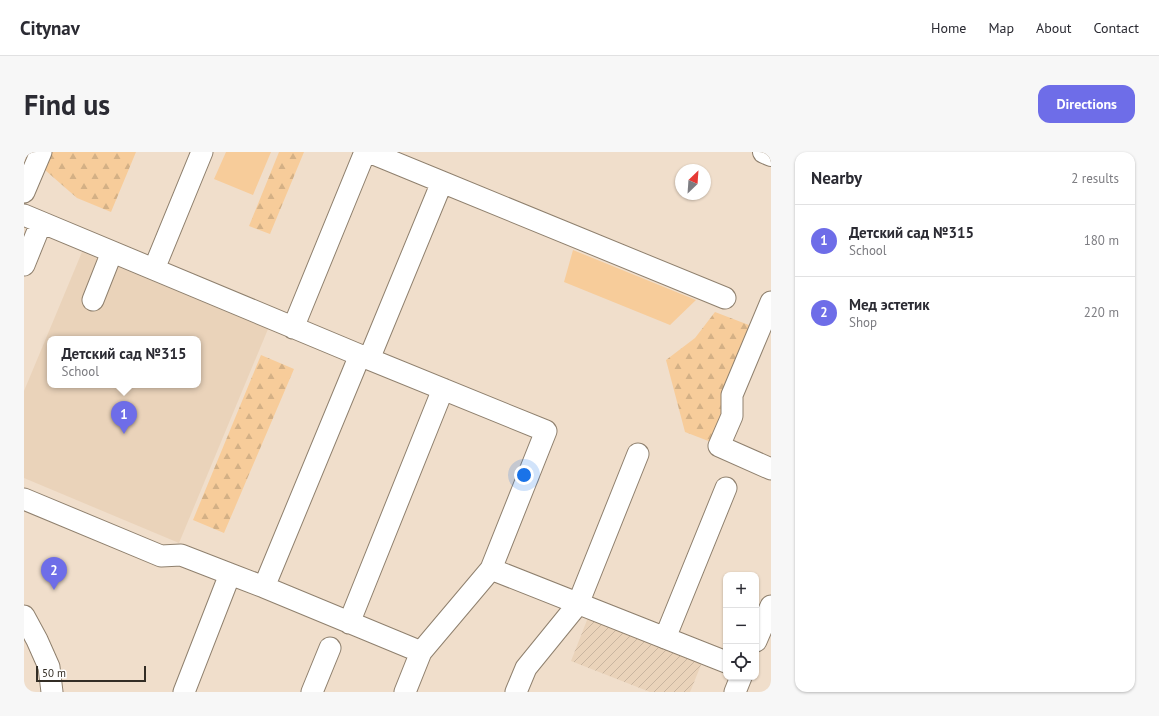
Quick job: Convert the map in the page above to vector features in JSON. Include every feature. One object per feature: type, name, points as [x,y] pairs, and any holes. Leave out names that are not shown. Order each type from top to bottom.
[{"type":"street","points":[[24,192],[41,152]]},
{"type":"street","points":[[154,269],[202,152]]},
{"type":"street","points":[[293,328],[365,152]]},
{"type":"street","points":[[369,152],[725,298]]},
{"type":"street","points":[[264,587],[442,182]]},
{"type":"street","points":[[24,265],[33,219],[293,328],[546,431],[491,569],[421,652],[405,692]]},
{"type":"street","points":[[93,300],[112,252]]},
{"type":"street","points":[[771,302],[732,395],[732,416],[719,446],[771,469]]},
{"type":"street","points":[[349,623],[443,389]]},
{"type":"street","points":[[516,692],[526,668],[578,604],[638,454]]},
{"type":"street","points":[[665,638],[726,488]]},
{"type":"street","points":[[24,499],[161,556],[181,555],[264,587],[421,652]]},
{"type":"street","points":[[491,569],[723,661]]},
{"type":"street","points":[[184,692],[230,574]]},
{"type":"street","points":[[759,634],[771,606]]},
{"type":"street","points":[[24,616],[50,666],[52,692]]},
{"type":"street","points":[[312,692],[330,648]]},
{"type":"street","points":[[734,692],[740,680]]},
{"type":"shaded area","points":[[82,252],[268,329],[179,543],[24,478],[24,391]]},
{"type":"shaded area","points":[[589,615],[703,660],[690,692],[650,692],[571,661]]},
{"type":"green space","points":[[52,152],[136,152],[111,212],[77,198],[45,170]]},
{"type":"green space","points":[[226,152],[271,152],[253,195],[214,179]]},
{"type":"green space","points":[[279,152],[304,152],[270,234],[249,226]]},
{"type":"green space","points":[[573,250],[696,300],[670,325],[564,282]]},
{"type":"green space","points":[[715,312],[754,327],[711,442],[685,432],[666,360],[695,338]]},
{"type":"green space","points":[[261,355],[294,369],[224,533],[193,520]]},
{"type":"place","name":"Детский сад №315","points":[[124,434]]},
{"type":"place","name":"Мед эстетик","points":[[54,590]]}]
